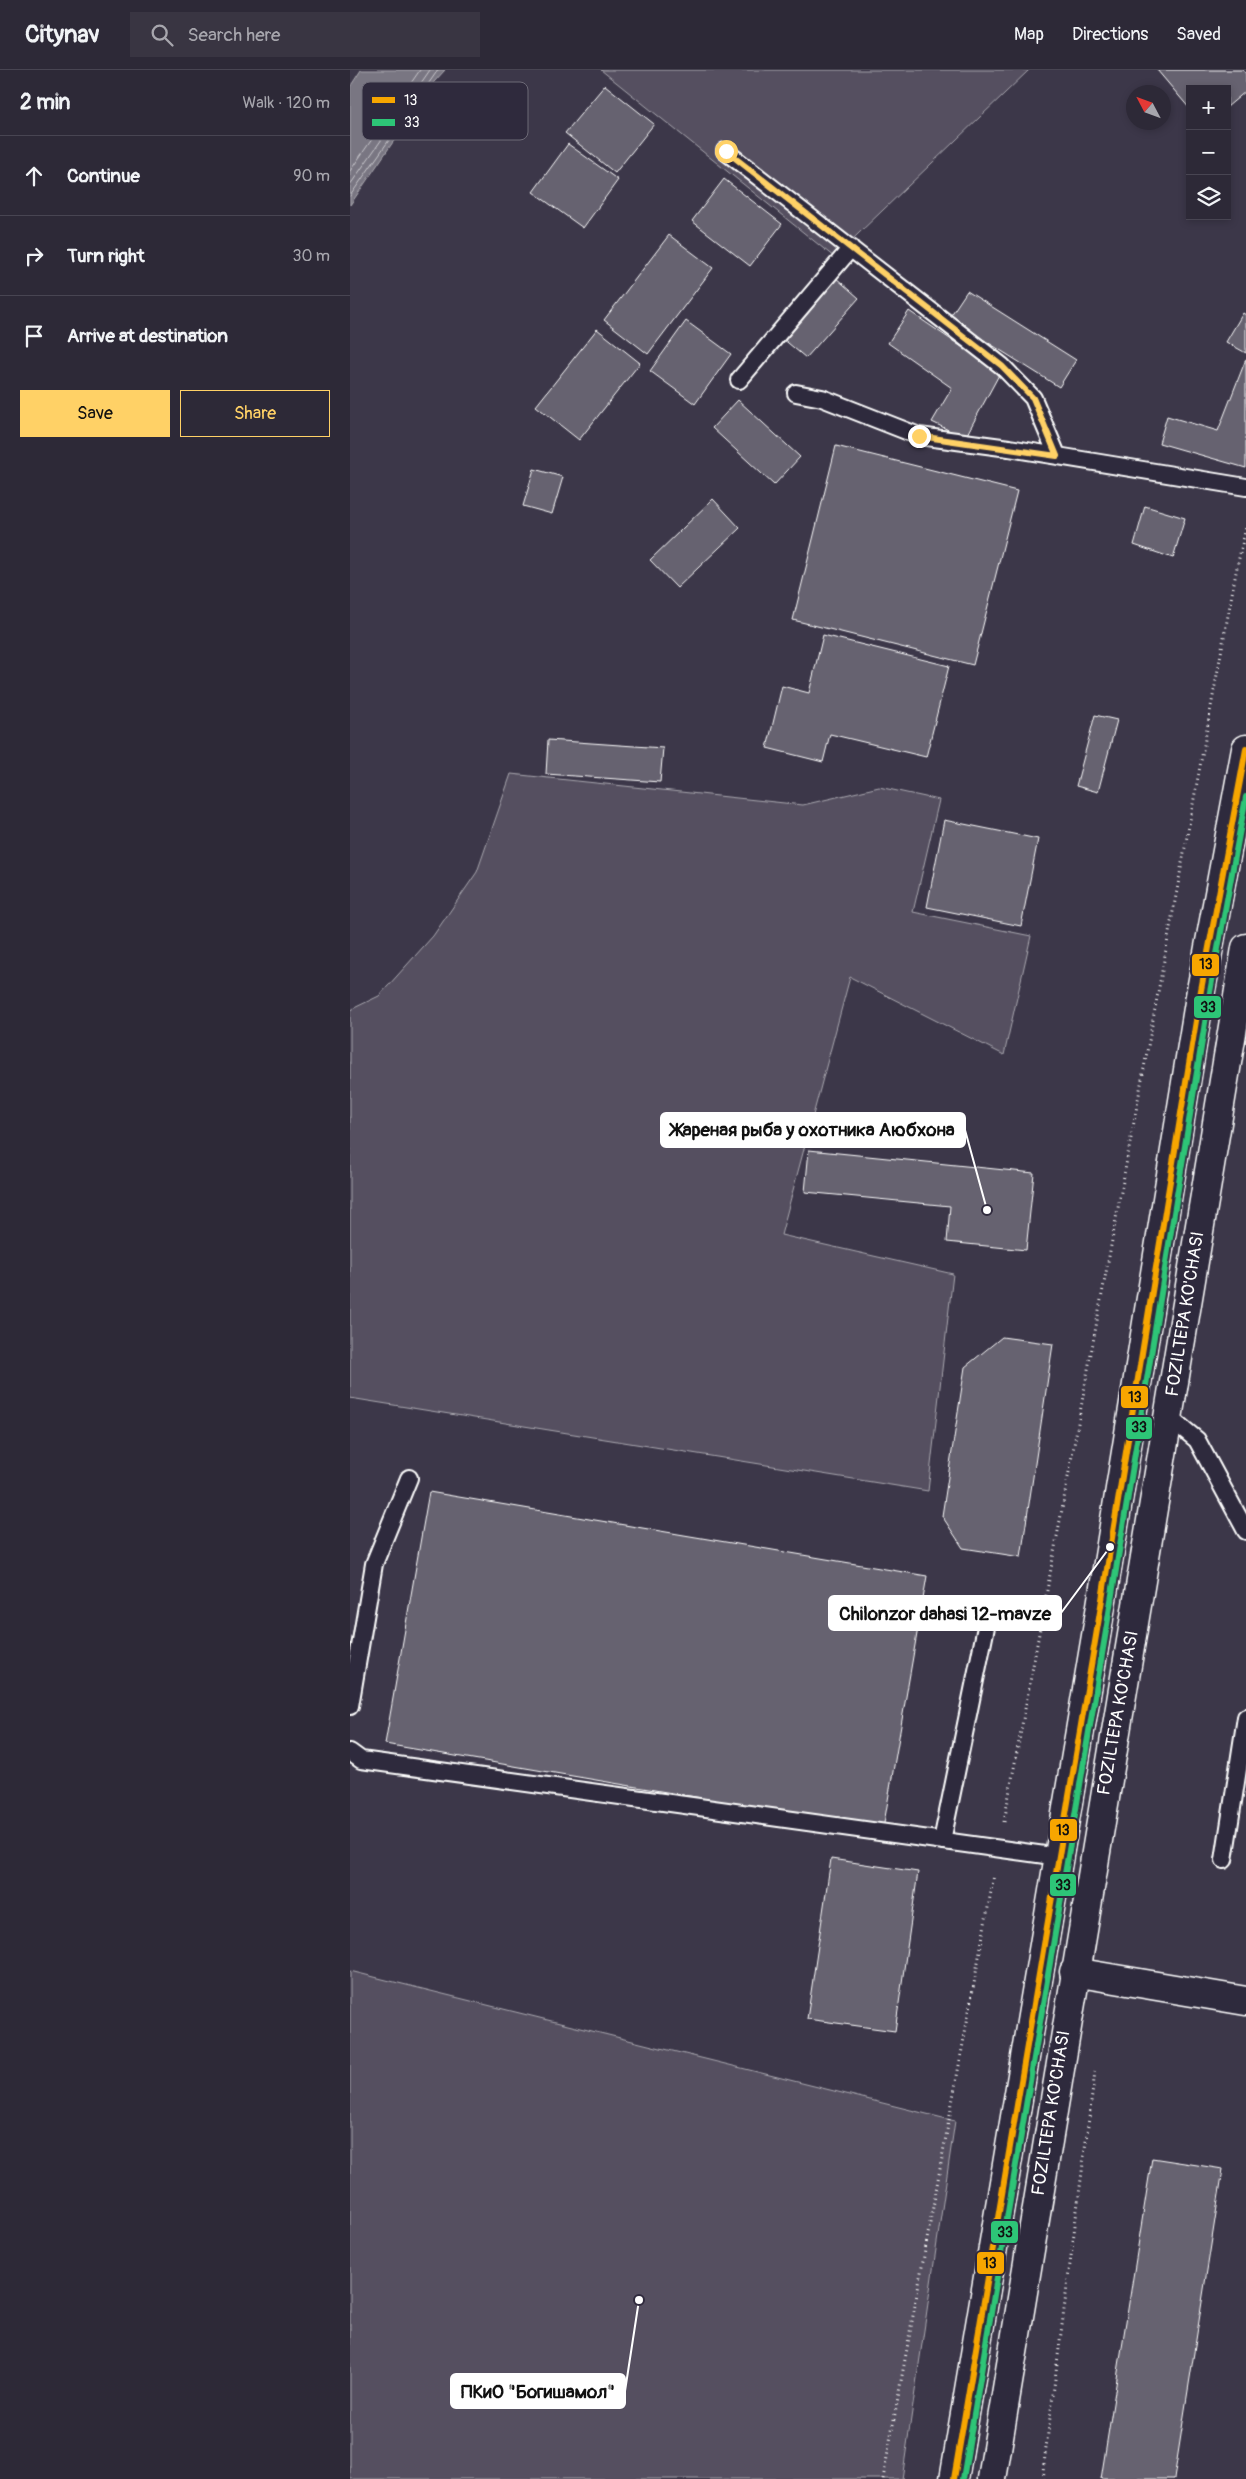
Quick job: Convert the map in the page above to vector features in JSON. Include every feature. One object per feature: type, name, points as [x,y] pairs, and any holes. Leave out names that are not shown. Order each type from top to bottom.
[{"type":"main road","name":"FOZILTEPA KO'CHASI","points":[[954,2479],[1060,1857],[1201,990],[1246,749]]},
{"type":"main road","name":"FOZILTEPA KO'CHASI","points":[[992,2479],[1074,1972],[1243,982],[1246,948]]},
{"type":"main road","points":[[1074,1972],[1246,2001]]},
{"type":"lane","points":[[726,151],[1008,372],[1033,398],[1057,456]]},
{"type":"lane","points":[[739,380],[851,248]]},
{"type":"lane","points":[[796,393],[822,398],[919,436],[1057,456],[1246,487]]},
{"type":"lane","points":[[1168,1416],[1197,1440],[1246,1531]]},
{"type":"lane","points":[[350,1706],[374,1564],[409,1478]]},
{"type":"lane","points":[[942,1841],[987,1622]]},
{"type":"lane","points":[[1224,1860],[1246,1717]]},
{"type":"lane","points":[[350,1752],[361,1760],[1060,1857]]},
{"type":"path","points":[[883,2479],[1236,567],[1246,527]]},
{"type":"path","points":[[1042,2479],[1096,2066]]},
{"type":"shaded area","points":[[601,70],[1029,70],[834,257]]},
{"type":"shaded area","points":[[511,774],[803,805],[879,787],[939,800],[913,912],[1031,936],[1004,1055],[850,977],[781,1235],[953,1274],[928,1491],[350,1398],[350,1010],[379,996],[433,936],[477,872]]},
{"type":"shaded area","points":[[350,1971],[955,2121],[902,2479],[350,2479]]},
{"type":"water","points":[[361,70],[445,70],[434,82],[362,82],[362,140],[394,140],[350,205],[350,87]]},
{"type":"building","points":[[1157,70],[1243,70],[1246,74],[1246,91],[1231,104],[1231,85],[1186,85],[1186,104]]},
{"type":"building","points":[[605,85],[654,124],[615,173],[565,133]]},
{"type":"building","points":[[568,144],[618,180],[583,228],[533,192]]},
{"type":"building","points":[[724,179],[782,224],[750,266],[692,221]]},
{"type":"building","points":[[669,235],[713,268],[648,354],[604,320]]},
{"type":"building","points":[[835,277],[859,298],[806,358],[782,338]]},
{"type":"building","points":[[967,291],[1076,360],[1059,387],[949,318]]},
{"type":"building","points":[[909,311],[1000,373],[965,438],[932,422],[952,388],[888,343]]},
{"type":"building","points":[[1243,313],[1246,315],[1246,353],[1226,342]]},
{"type":"building","points":[[686,321],[731,354],[695,404],[650,371]]},
{"type":"building","points":[[597,329],[640,363],[579,440],[536,406]]},
{"type":"building","points":[[1246,359],[1246,468],[1159,443],[1167,416],[1218,431]]},
{"type":"building","points":[[738,400],[800,457],[774,485],[712,428]]},
{"type":"building","points":[[836,446],[1017,491],[973,665],[793,620]]},
{"type":"building","points":[[534,469],[563,477],[552,514],[523,506]]},
{"type":"building","points":[[713,499],[740,528],[677,588],[650,560]]},
{"type":"building","points":[[1145,506],[1185,518],[1173,558],[1134,545]]},
{"type":"building","points":[[823,635],[949,666],[926,757],[830,734],[823,762],[767,748],[782,686],[809,693]]},
{"type":"building","points":[[1095,715],[1117,720],[1098,792],[1076,786]]},
{"type":"building","points":[[548,740],[663,748],[660,782],[546,774]]},
{"type":"building","points":[[944,820],[1038,839],[1021,926],[927,907]]},
{"type":"building","points":[[809,1150],[1034,1173],[1026,1250],[947,1242],[950,1206],[805,1192]]},
{"type":"building","points":[[1002,1337],[1053,1344],[1021,1557],[963,1548],[942,1516],[965,1367]]},
{"type":"building","points":[[429,1492],[927,1576],[883,1829],[385,1744]]},
{"type":"building","points":[[831,1859],[918,1872],[895,2031],[807,2019]]},
{"type":"building","points":[[1152,2158],[1223,2169],[1174,2479],[1101,2479]]},
{"type":"transit line","name":"13","points":[[954,2479],[1099,1618],[1201,990],[1246,749]]},
{"type":"transit line","name":"33","points":[[963,2479],[1108,1619],[1210,992],[1246,797]]},
{"type":"place","name":"Жареная рыба у охотника Аюбхона","points":[[987,1210]]},
{"type":"place","name":"Chilonzor dahasi 12-mavze","points":[[1110,1547]]},
{"type":"place","name":"ПКиО \"Богишамол\"","points":[[639,2300]]},
{"type":"route","points":[[726,151],[1002,366],[1033,398],[1057,456],[919,436]]}]
